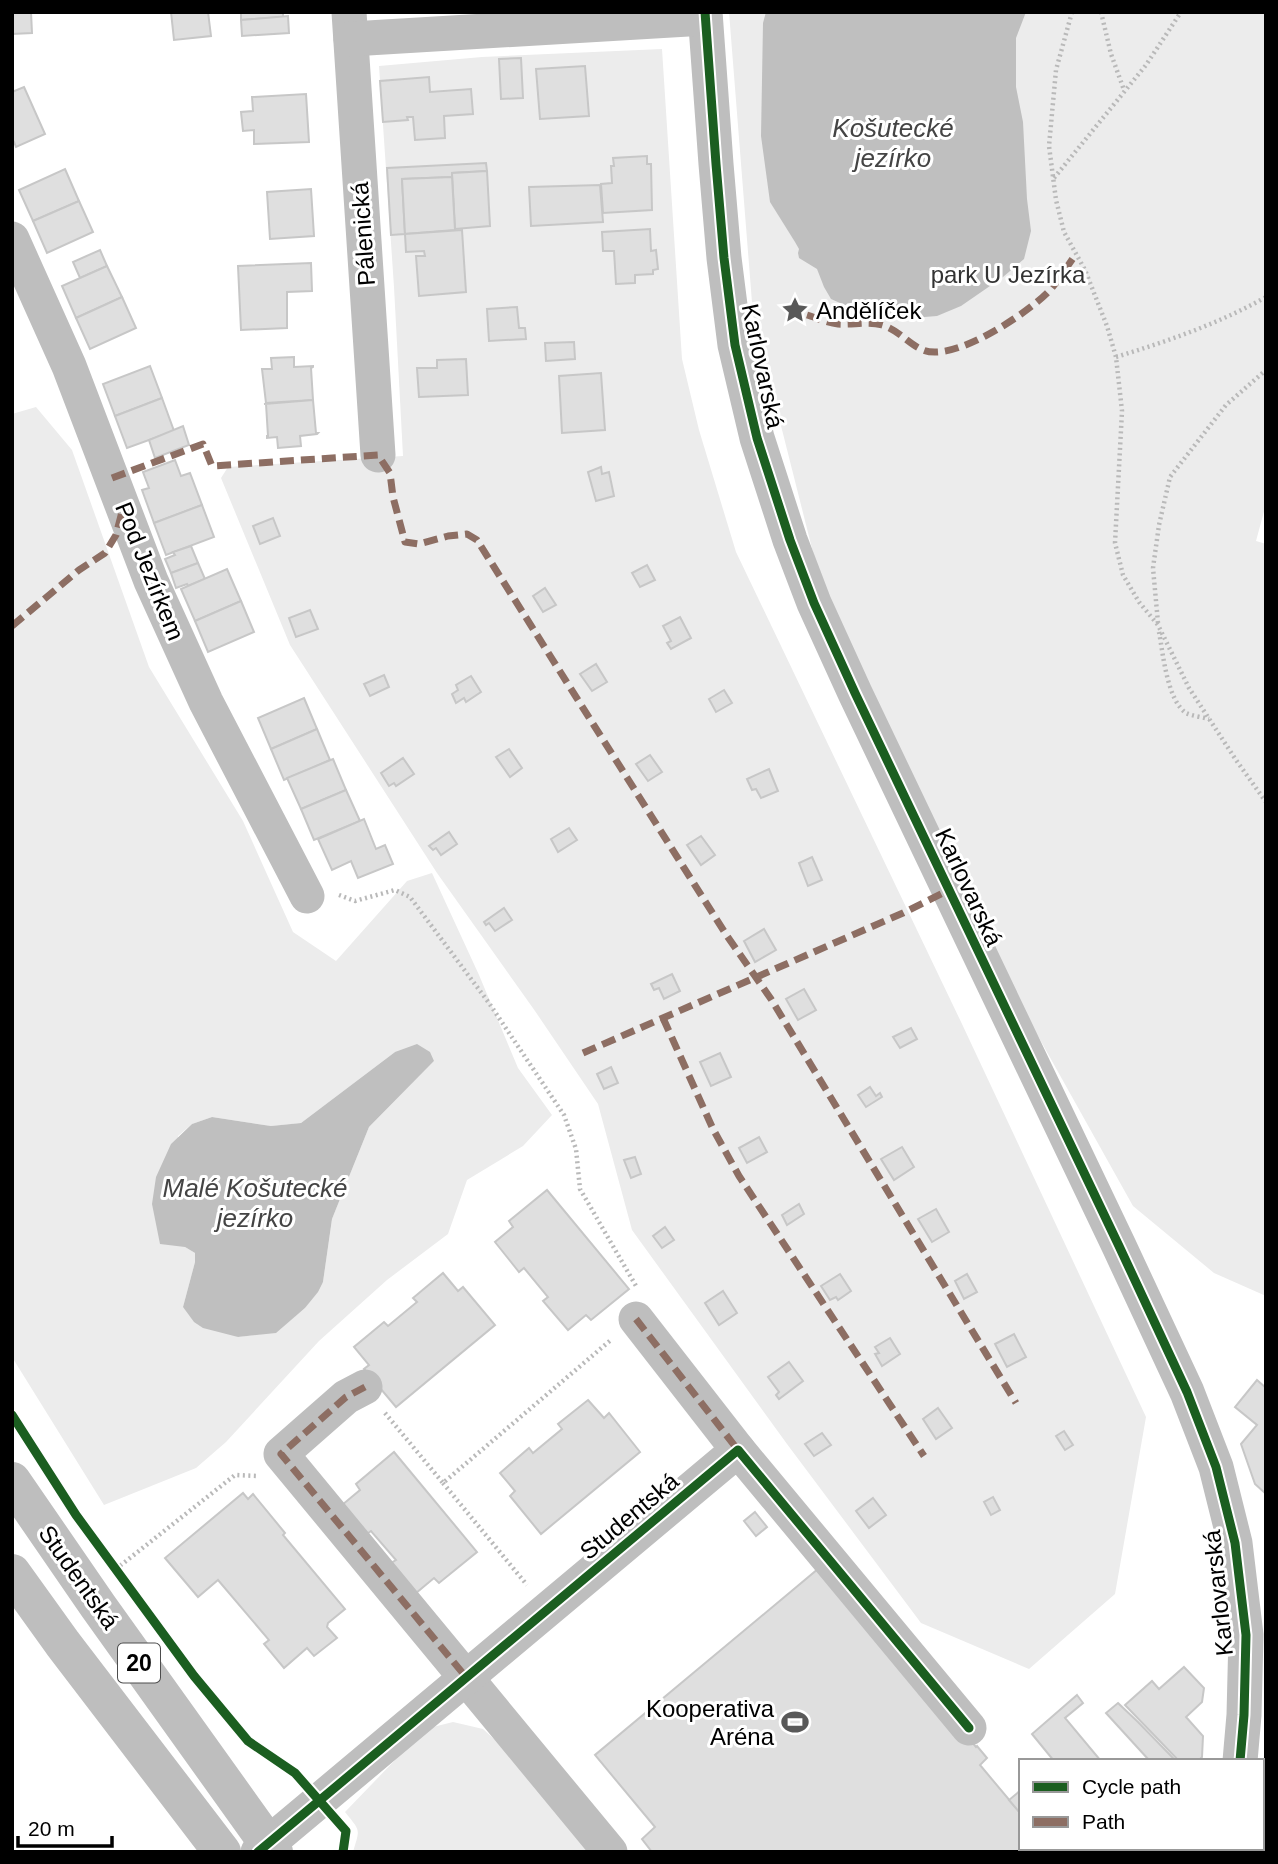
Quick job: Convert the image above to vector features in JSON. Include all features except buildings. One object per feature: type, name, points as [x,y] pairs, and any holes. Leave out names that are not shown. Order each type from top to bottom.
[{"type":"main road","name":"Studentská","points":[[12,1481],[266,1849]]},
{"type":"main road","name":"20","points":[[12,1573],[70,1655],[222,1852]]},
{"type":"street","points":[[350,26],[705,15]]},
{"type":"street","name":"Karlovarská","points":[[705,15],[717,178],[735,345],[768,473],[805,578],[835,648],[1187,1392],[1216,1467],[1235,1543],[1246,1635],[1240,1759]]},
{"type":"street","name":"Pálenická","points":[[350,26],[378,455]]},
{"type":"street","name":"Pod Jezírkem","points":[[12,239],[69,366],[151,581],[206,702],[307,895]]},
{"type":"street","points":[[636,1319],[738,1450],[969,1728]]},
{"type":"street","points":[[365,1387],[346,1397],[281,1454],[610,1852]]},
{"type":"street","name":"Studentská","points":[[266,1849],[466,1677],[738,1450]]},
{"type":"path","points":[[1072,12],[1056,70],[1049,146],[1056,200],[1064,232],[1085,270],[1107,326],[1116,358],[1122,411],[1115,543],[1123,575],[1139,602],[1158,625],[1189,688],[1266,802]]},
{"type":"path","points":[[1101,12],[1111,54],[1125,91]]},
{"type":"path","points":[[1053,179],[1146,65],[1181,12]]},
{"type":"path","points":[[1116,358],[1182,336],[1237,313],[1266,297]]},
{"type":"path","points":[[1210,719],[1186,713],[1170,686],[1158,625],[1153,568],[1158,525],[1170,477],[1226,405],[1266,370]]},
{"type":"path","points":[[307,895],[332,892],[355,901],[395,890],[410,897],[489,1003],[564,1115],[576,1149],[580,1189],[638,1289],[636,1319],[443,1483]]},
{"type":"path","points":[[365,1387],[548,1609]]},
{"type":"path","points":[[116,1569],[235,1475],[301,1478]]},
{"type":"path","points":[[108,1558],[123,1580]]},
{"type":"green space","name":"park U Jezírka","points":[[729,12],[1266,12],[1266,504],[1256,541],[1266,544],[1266,1296],[1214,1273],[1133,1206],[1000,968],[821,584],[753,315]]},
{"type":"green space","points":[[662,49],[682,359],[699,430],[736,552],[1146,1417],[1115,1594],[1029,1669],[921,1623],[632,1230],[598,1104],[437,873],[290,645],[221,478],[228,467],[403,456],[379,66],[482,57]]},
{"type":"green space","points":[[36,407],[72,450],[149,667],[243,821],[293,932],[336,961],[407,881],[432,873],[518,1068],[552,1115],[523,1146],[467,1180],[448,1234],[387,1280],[319,1341],[226,1442],[196,1468],[104,1505],[12,1357],[12,414]],"holes":[[[395,1052],[434,1061],[369,1127],[332,1219],[323,1282],[305,1308],[276,1332],[238,1337],[183,1307],[195,1253],[185,1247],[178,1136],[192,1124],[212,1117],[271,1126],[301,1123]]]},
{"type":"green space","points":[[453,1722],[483,1729],[505,1749],[589,1852],[353,1852],[358,1830],[345,1812],[425,1729]]},
{"type":"water","name":"Košutecké jezírko","points":[[766,12],[1026,12],[1016,38],[1016,87],[1023,122],[1031,231],[1024,259],[961,306],[937,316],[912,318],[849,307],[831,299],[817,269],[799,258],[799,249],[770,202],[761,136],[763,23]]},
{"type":"water","name":"Malé Košutecké jezírko","points":[[417,1044],[430,1052],[434,1061],[369,1127],[332,1219],[323,1282],[318,1292],[305,1308],[276,1333],[238,1337],[203,1328],[194,1322],[183,1307],[195,1253],[185,1247],[160,1244],[152,1204],[156,1177],[171,1144],[192,1124],[212,1117],[271,1126],[301,1123],[395,1052]]},
{"type":"marked path","points":[[807,315],[838,324],[882,325],[923,350],[937,352],[953,349],[991,333],[1041,299],[1076,254]]},
{"type":"marked path","points":[[112,478],[203,444],[212,466],[378,455],[390,473],[393,497],[405,542],[419,544],[467,534],[477,540],[727,936],[771,999],[1016,1403]]},
{"type":"marked path","points":[[12,626],[79,570],[105,553],[116,535],[123,508]]},
{"type":"marked path","points":[[583,1053],[903,913],[949,890]]},
{"type":"marked path","points":[[663,1018],[713,1129],[739,1176],[924,1456]]},
{"type":"marked path","points":[[636,1319],[738,1450]]},
{"type":"marked path","points":[[365,1387],[346,1397],[281,1454],[466,1677]]},
{"type":"cycle path","points":[[705,12],[724,258],[735,345],[757,438],[790,540],[814,603],[1187,1392],[1216,1467],[1235,1543],[1246,1635],[1240,1759]]},
{"type":"cycle path","points":[[12,1415],[76,1515],[194,1676],[248,1741],[295,1773],[346,1831],[343,1852]]},
{"type":"cycle path","points":[[258,1852],[738,1450],[969,1728]]},
{"type":"place","name":"Andělíček","points":[[795,310]]},
{"type":"place","name":"Kooperativa Aréna","points":[[795,1722]]}]
